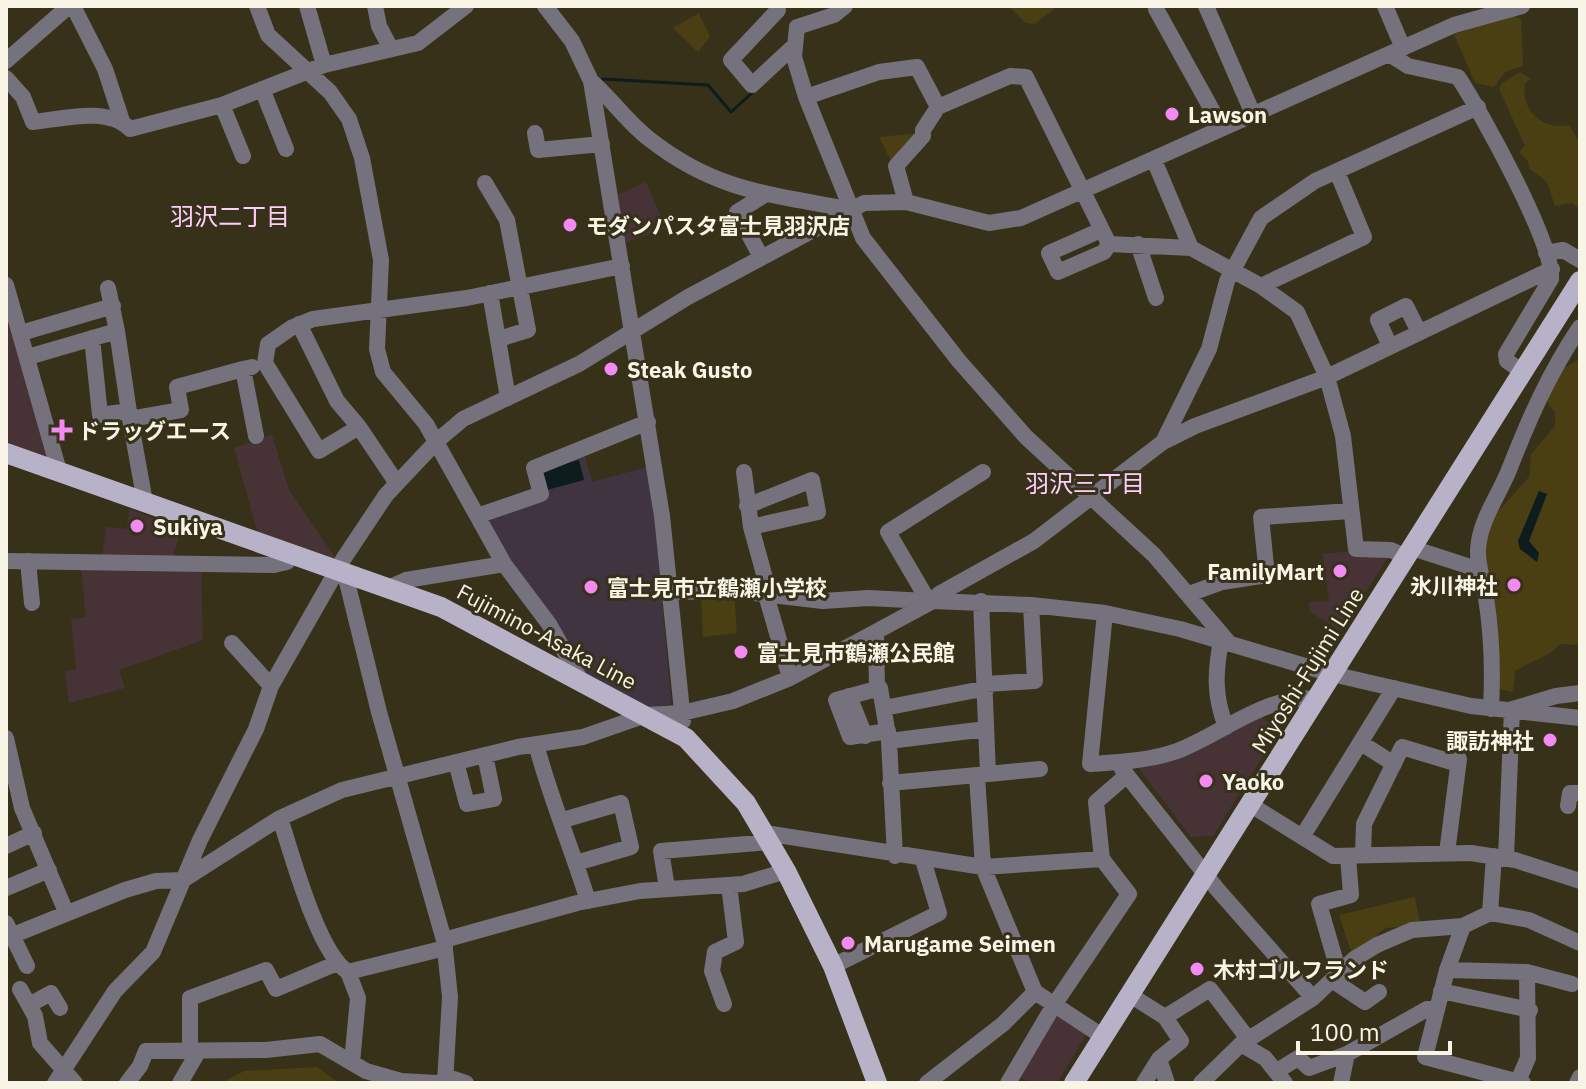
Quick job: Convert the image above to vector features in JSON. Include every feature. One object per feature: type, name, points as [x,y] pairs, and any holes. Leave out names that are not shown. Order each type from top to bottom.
[{"type":"main road","name":"Miyoshi-Fujimi Line","points":[[1074,1083],[1580,281]]},
{"type":"main road","name":"Fujimino-Asaka Line","points":[[6,453],[390,587],[452,612],[686,738],[735,788],[786,871],[833,966],[877,1083]]},
{"type":"street","points":[[257,6],[268,35],[316,68],[341,106],[362,158],[381,260],[377,349],[383,372],[437,441],[504,564],[549,624],[580,679]]},
{"type":"street","points":[[307,6],[316,68]]},
{"type":"street","points":[[375,6],[379,26],[391,49]]},
{"type":"street","points":[[6,61],[62,8],[105,69],[122,121],[130,129],[222,105],[316,68],[428,38],[466,6]]},
{"type":"street","points":[[545,6],[572,41],[591,81],[638,140],[681,163],[763,196],[848,210]]},
{"type":"street","points":[[797,27],[834,15],[845,6]]},
{"type":"street","points":[[1206,6],[1253,114]]},
{"type":"street","points":[[1385,6],[1396,51],[1408,66],[1458,77],[1478,107],[1549,261],[1551,279],[1506,354],[1507,361],[1523,372]]},
{"type":"street","points":[[20,989],[29,1005],[40,1043],[64,1079],[115,991],[153,952],[183,880],[244,755],[271,686],[339,569],[396,482],[463,419],[579,364],[761,257],[848,210],[876,201],[906,202],[971,220],[998,222],[1027,216],[1454,25],[1522,6]]},
{"type":"street","points":[[795,45],[752,85],[731,60],[774,8],[797,27]]},
{"type":"street","points":[[1156,9],[1222,128]]},
{"type":"street","points":[[797,27],[794,57],[806,97],[848,210],[863,238],[959,361],[1026,437],[1152,553],[1189,594],[1226,643]]},
{"type":"street","points":[[806,97],[879,72],[917,67],[938,107]]},
{"type":"street","points":[[906,202],[896,166],[923,136],[927,121],[938,107],[1010,76],[1026,77],[1105,237],[1138,244],[1191,248],[1261,286],[1297,312],[1327,377],[1343,436],[1356,549],[1409,553],[1480,570]]},
{"type":"street","points":[[6,78],[23,97],[33,122],[89,116],[122,121]]},
{"type":"street","points":[[591,81],[648,422],[671,592],[686,738]]},
{"type":"street","points":[[262,89],[286,149]]},
{"type":"street","points":[[222,105],[243,156]]},
{"type":"street","points":[[1163,442],[1209,349],[1232,270],[1261,218],[1295,193],[1478,107]]},
{"type":"street","points":[[535,133],[538,150],[602,144]]},
{"type":"street","points":[[1154,160],[1191,248]]},
{"type":"street","points":[[1261,286],[1364,237],[1337,172]]},
{"type":"street","points":[[485,183],[507,220],[528,330],[499,339]]},
{"type":"street","points":[[761,257],[737,212],[763,196]]},
{"type":"street","points":[[1138,244],[1156,298]]},
{"type":"street","points":[[27,966],[8,932],[146,884],[183,880],[280,818],[342,790],[485,755],[583,737],[646,715],[682,713],[733,701],[790,678],[1016,553],[1163,442],[1195,426],[1327,377],[1419,332],[1549,261],[1557,250],[1576,257]]},
{"type":"street","points":[[359,427],[313,455],[265,363],[268,344],[299,324],[379,308],[490,293],[622,266]]},
{"type":"street","points":[[6,285],[59,471]]},
{"type":"street","points":[[108,288],[145,502]]},
{"type":"street","points":[[490,293],[508,398]]},
{"type":"street","points":[[21,333],[113,306]]},
{"type":"street","points":[[1390,346],[1378,320],[1406,306],[1419,332]]},
{"type":"street","points":[[299,324],[337,401],[359,427],[396,482]]},
{"type":"street","points":[[1491,709],[1492,647],[1477,552],[1482,525],[1509,470],[1519,438],[1540,404],[1549,373],[1580,327]]},
{"type":"street","points":[[28,357],[117,331]]},
{"type":"street","points":[[92,338],[100,415],[181,410],[177,387],[265,363]]},
{"type":"street","points":[[243,369],[256,436]]},
{"type":"street","points":[[477,516],[541,494],[534,468],[648,422]]},
{"type":"street","points":[[744,472],[751,527],[790,678]]},
{"type":"street","points":[[931,601],[888,532],[983,472]]},
{"type":"street","points":[[747,506],[812,480],[818,512],[751,527]]},
{"type":"street","points":[[1189,594],[1222,582],[1267,575],[1261,517],[1351,511]]},
{"type":"street","points":[[6,561],[274,565],[287,562],[294,554]]},
{"type":"street","points":[[28,561],[32,603]]},
{"type":"street","points":[[390,587],[406,580],[504,564]]},
{"type":"street","points":[[339,569],[347,582],[445,944],[450,997],[442,1081]]},
{"type":"street","points":[[671,592],[737,591],[823,601],[868,598],[981,601],[1105,613],[1394,688],[1491,709],[1580,718]]},
{"type":"street","points":[[981,601],[987,686],[982,775],[983,867],[1035,992],[1102,1036]]},
{"type":"street","points":[[884,708],[987,686],[1035,681],[1031,605]]},
{"type":"street","points":[[1105,613],[1089,761],[1122,769],[1177,750],[1297,697],[1316,699]]},
{"type":"street","points":[[876,633],[877,688],[889,736],[895,856]]},
{"type":"street","points":[[232,643],[271,686]]},
{"type":"street","points":[[1226,643],[1215,677],[1216,699],[1226,727]]},
{"type":"street","points":[[877,688],[836,700],[850,737],[986,729]]},
{"type":"street","points":[[1302,837],[1394,688]]},
{"type":"street","points":[[1512,709],[1556,696],[1580,693]]},
{"type":"street","points":[[1490,913],[1500,857],[1512,709]]},
{"type":"street","points":[[6,738],[22,808],[66,912]]},
{"type":"street","points":[[1361,743],[1394,764]]},
{"type":"street","points":[[536,744],[549,794],[563,820],[588,901]]},
{"type":"street","points":[[1379,992],[1365,1002],[1336,977],[1319,904],[1351,895],[1364,824],[1402,747],[1458,762],[1447,853]]},
{"type":"street","points":[[456,762],[467,804],[494,799],[485,755]]},
{"type":"street","points":[[890,783],[1040,769]]},
{"type":"street","points":[[1008,1083],[1054,1005],[1129,894],[1102,859],[1096,802],[1122,769]]},
{"type":"street","points":[[1122,769],[1205,875],[1313,998]]},
{"type":"street","points":[[1568,806],[1570,793],[1580,793]]},
{"type":"street","points":[[563,820],[621,803],[631,847],[576,863]]},
{"type":"street","points":[[1251,805],[1333,856],[1447,853],[1500,857],[1580,881]]},
{"type":"street","points":[[6,815],[22,808]]},
{"type":"street","points":[[280,818],[301,880],[358,998],[352,1063]]},
{"type":"street","points":[[6,846],[34,833]]},
{"type":"street","points":[[667,888],[661,851],[767,837],[983,867],[1102,859]]},
{"type":"street","points":[[833,966],[939,913],[923,860]]},
{"type":"street","points":[[6,888],[49,870]]},
{"type":"street","points":[[180,1083],[194,1052],[190,998],[266,970],[276,989],[342,968],[445,944],[588,901],[667,888],[743,884],[786,871]]},
{"type":"street","points":[[724,1004],[712,971],[715,952],[736,942],[729,885]]},
{"type":"street","points":[[1201,1083],[1245,1042],[1313,998],[1354,959],[1395,935],[1412,930],[1463,926],[1490,913],[1529,920],[1580,943]]},
{"type":"street","points":[[1463,926],[1447,970],[1425,1057],[1521,1082],[1528,1058],[1530,1010],[1527,972]]},
{"type":"street","points":[[1447,970],[1527,972],[1572,984]]},
{"type":"street","points":[[1165,1017],[1210,989],[1245,1042],[1265,1058],[1281,1077],[1298,1058],[1309,1068],[1347,1054],[1427,1009],[1439,999],[1530,1010]]},
{"type":"street","points":[[927,1083],[975,1048],[1035,992]]},
{"type":"street","points":[[29,1005],[51,993],[60,1008]]},
{"type":"street","points":[[1130,995],[1165,1017],[1181,1041],[1159,1059],[1144,1083]]},
{"type":"street","points":[[127,1083],[146,1051],[194,1052],[320,1044],[366,1071],[401,1081],[466,1083]]},
{"type":"street","points":[[1341,1083],[1347,1054]]},
{"type":"street","points":[[1159,1059],[1167,1083]]},
{"type":"street","points":[[1577,1083],[1580,1077]]},
{"type":"shaded area","points":[[1009,6],[1053,6],[1054,9],[1035,24],[1026,23]]},
{"type":"shaded area","points":[[699,13],[710,37],[698,52],[673,28]]},
{"type":"shaded area","points":[[1512,15],[1521,19],[1523,66],[1505,72],[1494,87],[1475,83],[1454,34]]},
{"type":"shaded area","points":[[1520,72],[1531,79],[1525,83],[1524,93],[1535,116],[1550,125],[1569,125],[1579,141],[1580,209],[1571,203],[1555,206],[1547,182],[1529,168],[1528,161],[1519,152],[1525,146],[1499,89],[1502,83]]},
{"type":"shaded area","points":[[919,133],[892,163],[879,137]]},
{"type":"shaded area","points":[[646,182],[666,228],[625,243],[617,195]]},
{"type":"shaded area","points":[[6,296],[53,459],[6,447]]},
{"type":"shaded area","points":[[1580,359],[1580,645],[1560,644],[1517,670],[1512,692],[1495,688],[1483,546],[1495,515],[1529,477],[1531,454],[1555,426],[1555,412],[1544,399],[1552,375]]},
{"type":"shaded area","points":[[272,435],[289,490],[337,560],[258,534],[234,448]]},
{"type":"shaded area","name":"富士見市立鶴瀬小学校","points":[[584,453],[592,482],[647,467],[653,496],[671,704],[648,709],[581,673],[480,518],[545,495],[538,471]]},
{"type":"shaded area","points":[[579,460],[584,480],[547,490],[542,470]]},
{"type":"shaded area","points":[[1539,491],[1547,494],[1529,541],[1539,553],[1537,562],[1520,549],[1518,541]]},
{"type":"shaded area","points":[[129,509],[181,529],[173,557],[102,558],[106,527],[127,529]]},
{"type":"shaded area","points":[[1353,551],[1390,554],[1341,631],[1310,612],[1309,602],[1329,601],[1323,554]]},
{"type":"shaded area","points":[[81,568],[201,568],[203,640],[119,670],[125,688],[69,703],[65,671],[76,669],[71,619],[86,617]]},
{"type":"shaded area","points":[[734,593],[737,633],[703,637],[701,594]]},
{"type":"shaded area","points":[[1259,716],[1280,729],[1213,836],[1191,837],[1134,762]]},
{"type":"shaded area","points":[[1415,897],[1420,925],[1386,928],[1377,934],[1378,942],[1353,958],[1339,915]]},
{"type":"shaded area","points":[[1061,1014],[1088,1032],[1057,1083],[1030,1083],[1018,1075],[1056,1015]]},
{"type":"shaded area","points":[[317,1067],[339,1083],[221,1083],[244,1071]]},
{"type":"waterway","points":[[603,79],[708,85],[731,112],[753,92]]},
{"type":"place","name":"Lawson","points":[[1172,114]]},
{"type":"place","name":"モダンパスタ富士見羽沢店","points":[[570,225]]},
{"type":"place","name":"Steak Gusto","points":[[611,369]]},
{"type":"place","name":"ドラッグエース","points":[[62,430]]},
{"type":"place","name":"Sukiya","points":[[137,526]]},
{"type":"place","name":"FamilyMart","points":[[1340,571]]},
{"type":"place","name":"氷川神社","points":[[1514,585]]},
{"type":"place","name":"富士見市立鶴瀬小学校","points":[[591,587]]},
{"type":"place","name":"富士見市鶴瀬公民館","points":[[741,652]]},
{"type":"place","name":"諏訪神社","points":[[1550,740]]},
{"type":"place","name":"Yaoko","points":[[1206,781]]},
{"type":"place","name":"Marugame Seimen","points":[[848,943]]},
{"type":"place","name":"木村ゴルフランド","points":[[1197,969]]},
{"type":"district","name":"羽沢二丁目","points":[[230,216]]},
{"type":"district","name":"羽沢三丁目","points":[[1085,483]]}]
